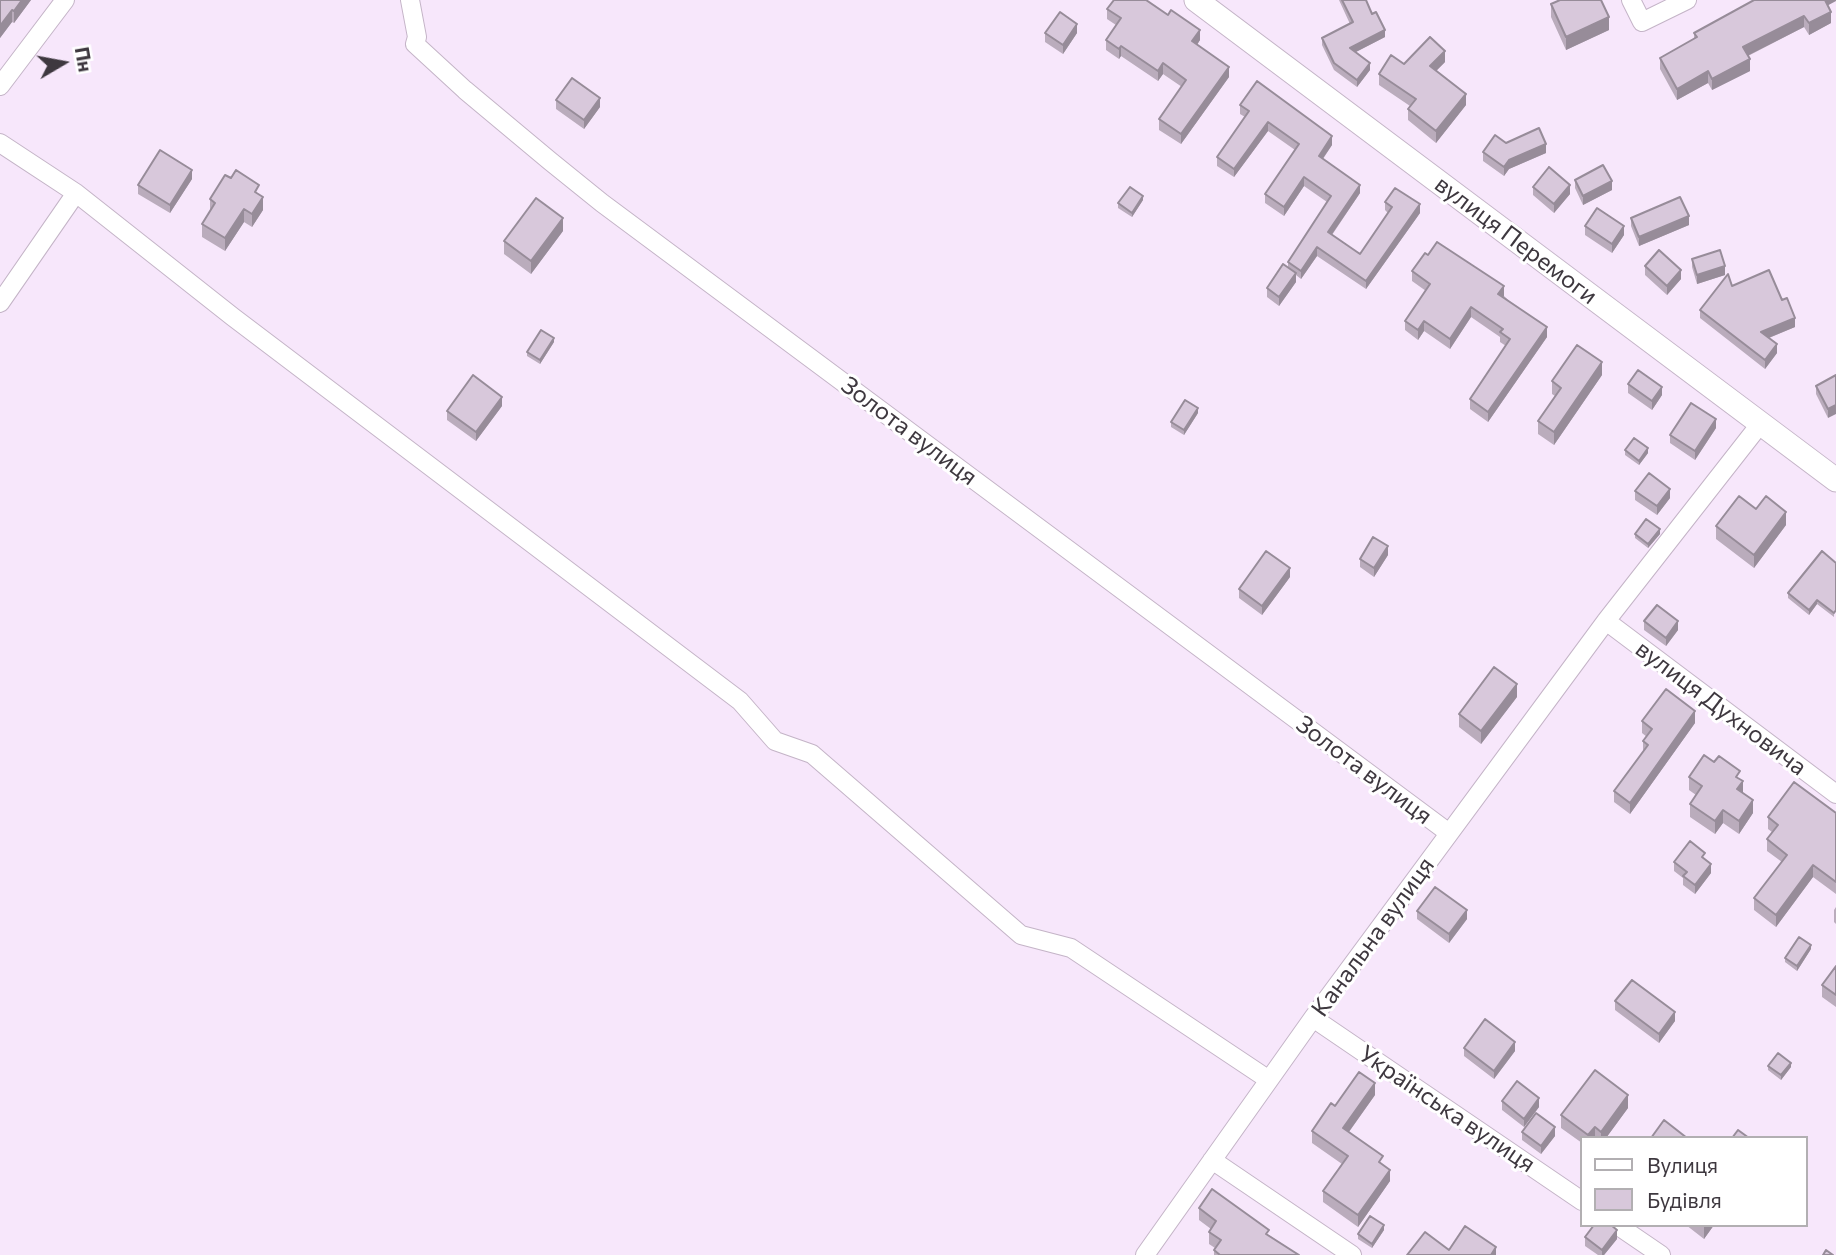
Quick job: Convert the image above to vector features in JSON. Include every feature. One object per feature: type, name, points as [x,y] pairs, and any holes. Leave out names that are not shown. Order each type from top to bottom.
[{"type":"street","points":[[0,86],[65,0]]},
{"type":"street","name":"Золота вулиця","points":[[410,0],[417,37],[415,44],[550,162],[1449,833]]},
{"type":"street","name":"вулиця Перемоги","points":[[1196,0],[1836,480]]},
{"type":"street","points":[[1631,0],[1642,22],[1687,0]]},
{"type":"street","points":[[0,143],[76,193],[233,317],[740,701],[775,741],[812,754],[1021,935],[1071,948],[1269,1080]]},
{"type":"street","points":[[0,303],[76,193]]},
{"type":"street","name":"Канальна вулиця","points":[[1145,1255],[1312,1018],[1606,621],[1761,423]]},
{"type":"street","name":"вулиця Духновича","points":[[1606,621],[1836,794]]},
{"type":"street","name":"Українська вулиця","points":[[1312,1018],[1580,1200]]},
{"type":"street","points":[[1212,1160],[1352,1255]]},
{"type":"street","points":[[1620,1227],[1661,1255]]},
{"type":"building","points":[[0,0],[22,0],[0,26]]},
{"type":"building","points":[[1114,0],[1146,0],[1168,15],[1171,10],[1200,30],[1192,41],[1229,67],[1181,134],[1159,119],[1186,80],[1163,63],[1158,71],[1121,46],[1119,49],[1106,40],[1121,18],[1107,9]]},
{"type":"building","points":[[1342,0],[1366,0],[1372,14],[1376,12],[1385,30],[1350,48],[1370,63],[1357,80],[1334,63],[1322,38],[1353,22]]},
{"type":"building","points":[[1560,0],[1601,0],[1609,17],[1566,37],[1551,4]]},
{"type":"building","points":[[1754,0],[1825,0],[1831,12],[1809,23],[1804,16],[1743,47],[1750,59],[1712,79],[1708,71],[1677,89],[1660,58],[1697,37],[1694,33]]},
{"type":"building","points":[[1060,12],[1077,24],[1063,45],[1045,33]]},
{"type":"building","points":[[1430,37],[1445,51],[1430,66],[1466,94],[1436,131],[1408,109],[1416,99],[1379,74],[1391,55],[1404,64]]},
{"type":"building","points":[[572,78],[600,98],[584,120],[556,100]]},
{"type":"building","points":[[1257,81],[1332,136],[1319,156],[1360,185],[1328,232],[1360,254],[1392,207],[1385,202],[1395,188],[1420,204],[1366,281],[1317,247],[1301,271],[1288,262],[1331,196],[1304,177],[1284,207],[1265,194],[1299,144],[1268,122],[1234,169],[1217,157],[1249,111],[1240,105]]},
{"type":"building","points":[[1539,128],[1546,144],[1509,160],[1504,167],[1483,152],[1495,135],[1506,143]]},
{"type":"building","points":[[160,150],[192,170],[170,205],[138,185]]},
{"type":"building","points":[[1603,165],[1612,181],[1583,196],[1575,180]]},
{"type":"building","points":[[1549,167],[1570,185],[1554,204],[1533,187]]},
{"type":"building","points":[[236,170],[259,185],[255,192],[263,197],[252,214],[244,209],[225,238],[202,224],[215,203],[210,199],[225,175],[231,178]]},
{"type":"building","points":[[1130,187],[1143,196],[1132,213],[1118,203]]},
{"type":"building","points":[[1680,197],[1689,216],[1639,237],[1631,218]]},
{"type":"building","points":[[536,198],[563,218],[531,261],[504,241]]},
{"type":"building","points":[[1597,208],[1624,226],[1612,244],[1585,226]]},
{"type":"building","points":[[1437,242],[1504,286],[1498,294],[1547,327],[1488,412],[1470,399],[1510,339],[1500,332],[1503,329],[1471,307],[1450,339],[1424,321],[1418,330],[1405,321],[1430,284],[1412,271]]},
{"type":"building","points":[[1659,250],[1681,270],[1667,286],[1645,266]]},
{"type":"building","points":[[1720,250],[1725,266],[1697,275],[1692,259]]},
{"type":"building","points":[[1283,264],[1296,273],[1279,297],[1267,288]]},
{"type":"building","points":[[1769,270],[1782,300],[1787,298],[1795,318],[1761,332],[1777,344],[1765,360],[1700,310],[1728,274],[1732,286]]},
{"type":"building","points":[[541,330],[554,338],[540,360],[527,352]]},
{"type":"building","points":[[1577,345],[1602,362],[1554,432],[1538,421],[1561,388],[1552,381]]},
{"type":"building","points":[[1638,370],[1662,387],[1652,401],[1628,384]]},
{"type":"building","points":[[473,375],[502,397],[476,432],[447,411]]},
{"type":"building","points":[[1836,375],[1836,405],[1828,409],[1816,386]]},
{"type":"building","points":[[1185,400],[1198,408],[1184,430],[1171,422]]},
{"type":"building","points":[[1691,403],[1716,419],[1695,451],[1670,435]]},
{"type":"building","points":[[1634,438],[1648,448],[1639,461],[1625,450]]},
{"type":"building","points":[[1649,473],[1670,489],[1657,506],[1635,491]]},
{"type":"building","points":[[1739,496],[1756,509],[1766,496],[1786,512],[1754,555],[1716,526]]},
{"type":"building","points":[[1646,519],[1660,529],[1648,544],[1635,534]]},
{"type":"building","points":[[1373,537],[1388,546],[1374,568],[1360,559]]},
{"type":"building","points":[[1266,551],[1290,568],[1262,606],[1239,589]]},
{"type":"building","points":[[1822,551],[1836,563],[1834,613],[1817,600],[1809,610],[1788,593]]},
{"type":"building","points":[[1657,605],[1678,621],[1666,638],[1644,621]]},
{"type":"building","points":[[1494,667],[1517,684],[1481,731],[1459,714]]},
{"type":"building","points":[[1666,689],[1695,711],[1630,803],[1614,791],[1648,745],[1643,741],[1652,729],[1642,721]]},
{"type":"building","points":[[1704,755],[1714,762],[1719,756],[1740,771],[1736,777],[1743,781],[1737,789],[1753,800],[1739,821],[1723,810],[1715,821],[1690,804],[1702,786],[1689,777]]},
{"type":"building","points":[[1794,782],[1836,813],[1836,882],[1813,865],[1776,915],[1754,898],[1787,855],[1767,839],[1778,825],[1768,817]]},
{"type":"building","points":[[1690,841],[1705,853],[1702,857],[1711,864],[1695,885],[1683,876],[1687,872],[1674,862]]},
{"type":"building","points":[[1435,887],[1467,910],[1449,934],[1417,911]]},
{"type":"building","points":[[1799,937],[1811,945],[1797,966],[1785,958]]},
{"type":"building","points":[[1836,966],[1836,995],[1822,985]]},
{"type":"building","points":[[1632,980],[1675,1012],[1659,1034],[1615,1001]]},
{"type":"building","points":[[1485,1019],[1515,1042],[1494,1071],[1464,1048]]},
{"type":"building","points":[[1778,1053],[1791,1063],[1781,1075],[1768,1066]]},
{"type":"building","points":[[1595,1070],[1628,1095],[1601,1132],[1595,1127],[1588,1135],[1561,1115]]},
{"type":"building","points":[[1359,1072],[1375,1083],[1343,1128],[1383,1156],[1379,1162],[1390,1170],[1358,1215],[1323,1191],[1348,1156],[1312,1131],[1331,1103],[1335,1106]]},
{"type":"building","points":[[1517,1081],[1539,1098],[1524,1119],[1502,1101]]},
{"type":"building","points":[[1536,1113],[1555,1127],[1541,1146],[1522,1132]]},
{"type":"building","points":[[1664,1120],[1684,1136],[1652,1136]]},
{"type":"building","points":[[1738,1130],[1746,1136],[1734,1136]]},
{"type":"building","points":[[1212,1189],[1269,1230],[1266,1234],[1299,1255],[1220,1255],[1214,1250],[1221,1240],[1209,1232],[1216,1221],[1199,1208]]},
{"type":"building","points":[[1370,1216],[1384,1225],[1372,1244],[1358,1234]]},
{"type":"building","points":[[1465,1226],[1496,1247],[1491,1255],[1407,1255],[1425,1232],[1449,1250]]},
{"type":"building","points":[[1592,1227],[1613,1227],[1617,1230],[1602,1250],[1585,1237]]}]
